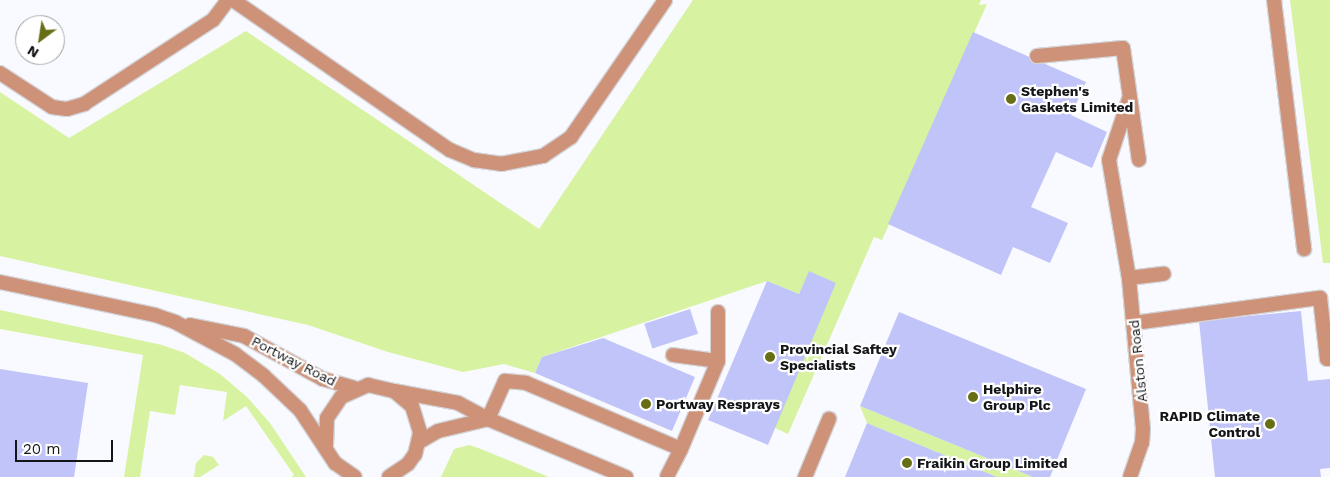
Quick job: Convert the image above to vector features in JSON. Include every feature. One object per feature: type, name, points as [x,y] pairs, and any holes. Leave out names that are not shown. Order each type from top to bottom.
[{"type":"street","points":[[0,73],[52,107],[67,109],[84,104],[213,20],[228,0]]},
{"type":"street","points":[[233,0],[450,150],[474,160],[500,164],[543,156],[571,137],[665,0]]},
{"type":"street","points":[[1274,0],[1304,249]]},
{"type":"street","points":[[1037,56],[1123,48],[1139,160]]},
{"type":"street","name":"Alston Road","points":[[1130,96],[1109,160],[1129,278],[1143,429],[1142,443],[1130,477]]},
{"type":"street","points":[[1129,278],[1164,274]]},
{"type":"street","name":"Portway Road","points":[[0,282],[244,336],[322,379],[354,388],[377,385],[394,390],[445,398],[488,419],[626,477]]},
{"type":"street","points":[[1134,323],[1320,298],[1327,359],[1330,359]]},
{"type":"street","points":[[667,477],[681,449],[718,361],[718,312]]},
{"type":"street","name":"Portway Road","points":[[175,322],[235,354],[264,376],[300,410],[348,475]]},
{"type":"street","points":[[673,355],[718,361]]},
{"type":"street","points":[[389,477],[408,464],[417,448],[438,431],[488,419],[505,381],[526,383],[681,449]]},
{"type":"street","name":"Portway Road","points":[[326,445],[325,431],[332,408],[354,388]]},
{"type":"street","points":[[394,390],[412,406],[418,419],[417,448],[411,477]]},
{"type":"street","points":[[805,477],[829,419]]},
{"type":"green space","points":[[693,0],[981,0],[979,5],[987,4],[882,240],[874,237],[788,434],[775,428],[809,272],[799,294],[767,281],[542,357],[535,373],[504,364],[463,372],[388,352],[308,325],[0,256],[0,92],[69,138],[246,31],[539,229]]},
{"type":"green space","points":[[1290,0],[1330,0],[1330,263],[1323,263]]},
{"type":"green space","points":[[0,310],[162,345],[185,353],[220,374],[247,397],[270,423],[306,477],[291,477],[294,475],[246,406],[223,421],[227,392],[180,385],[175,415],[150,411],[140,477],[124,477],[143,355],[0,329]]},
{"type":"green space","points":[[860,406],[1033,477],[997,477],[867,423]]},
{"type":"green space","points":[[469,445],[549,477],[441,477],[454,449]]},
{"type":"green space","points":[[204,455],[213,457],[219,465],[200,477],[194,477],[196,463]]},
{"type":"building","points":[[973,32],[1086,82],[1071,115],[1107,132],[1092,168],[1056,152],[1031,207],[1068,223],[1050,263],[1013,247],[1001,275],[888,224]]},
{"type":"building","name":"Provincial Saftey Specialists","points":[[809,271],[836,283],[768,445],[708,420],[767,281],[799,294]]},
{"type":"building","points":[[690,309],[698,334],[652,349],[644,324]]},
{"type":"building","name":"RAPID Climate Control","points":[[1301,311],[1308,381],[1330,379],[1330,468],[1320,469],[1321,477],[1215,477],[1199,321]]},
{"type":"building","name":"Helphire Group Plc","points":[[899,312],[1086,389],[1050,477],[1033,477],[860,406]]},
{"type":"building","name":"Portway Resprays","points":[[603,338],[695,377],[672,431],[535,373],[542,357]]},
{"type":"building","points":[[0,369],[88,383],[74,477],[0,477]]},
{"type":"building","name":"Fraikin Group Limited","points":[[867,423],[997,477],[845,477]]},
{"type":"place","name":"Stephen's Gaskets Limited","points":[[1011,99]]},
{"type":"place","name":"Provincial Saftey Specialists","points":[[770,357]]},
{"type":"place","name":"Helphire Group Plc","points":[[973,397]]},
{"type":"place","name":"Portway Resprays","points":[[646,404]]},
{"type":"place","name":"RAPID Climate Control","points":[[1270,424]]},
{"type":"place","name":"Fraikin Group Limited","points":[[907,463]]}]
